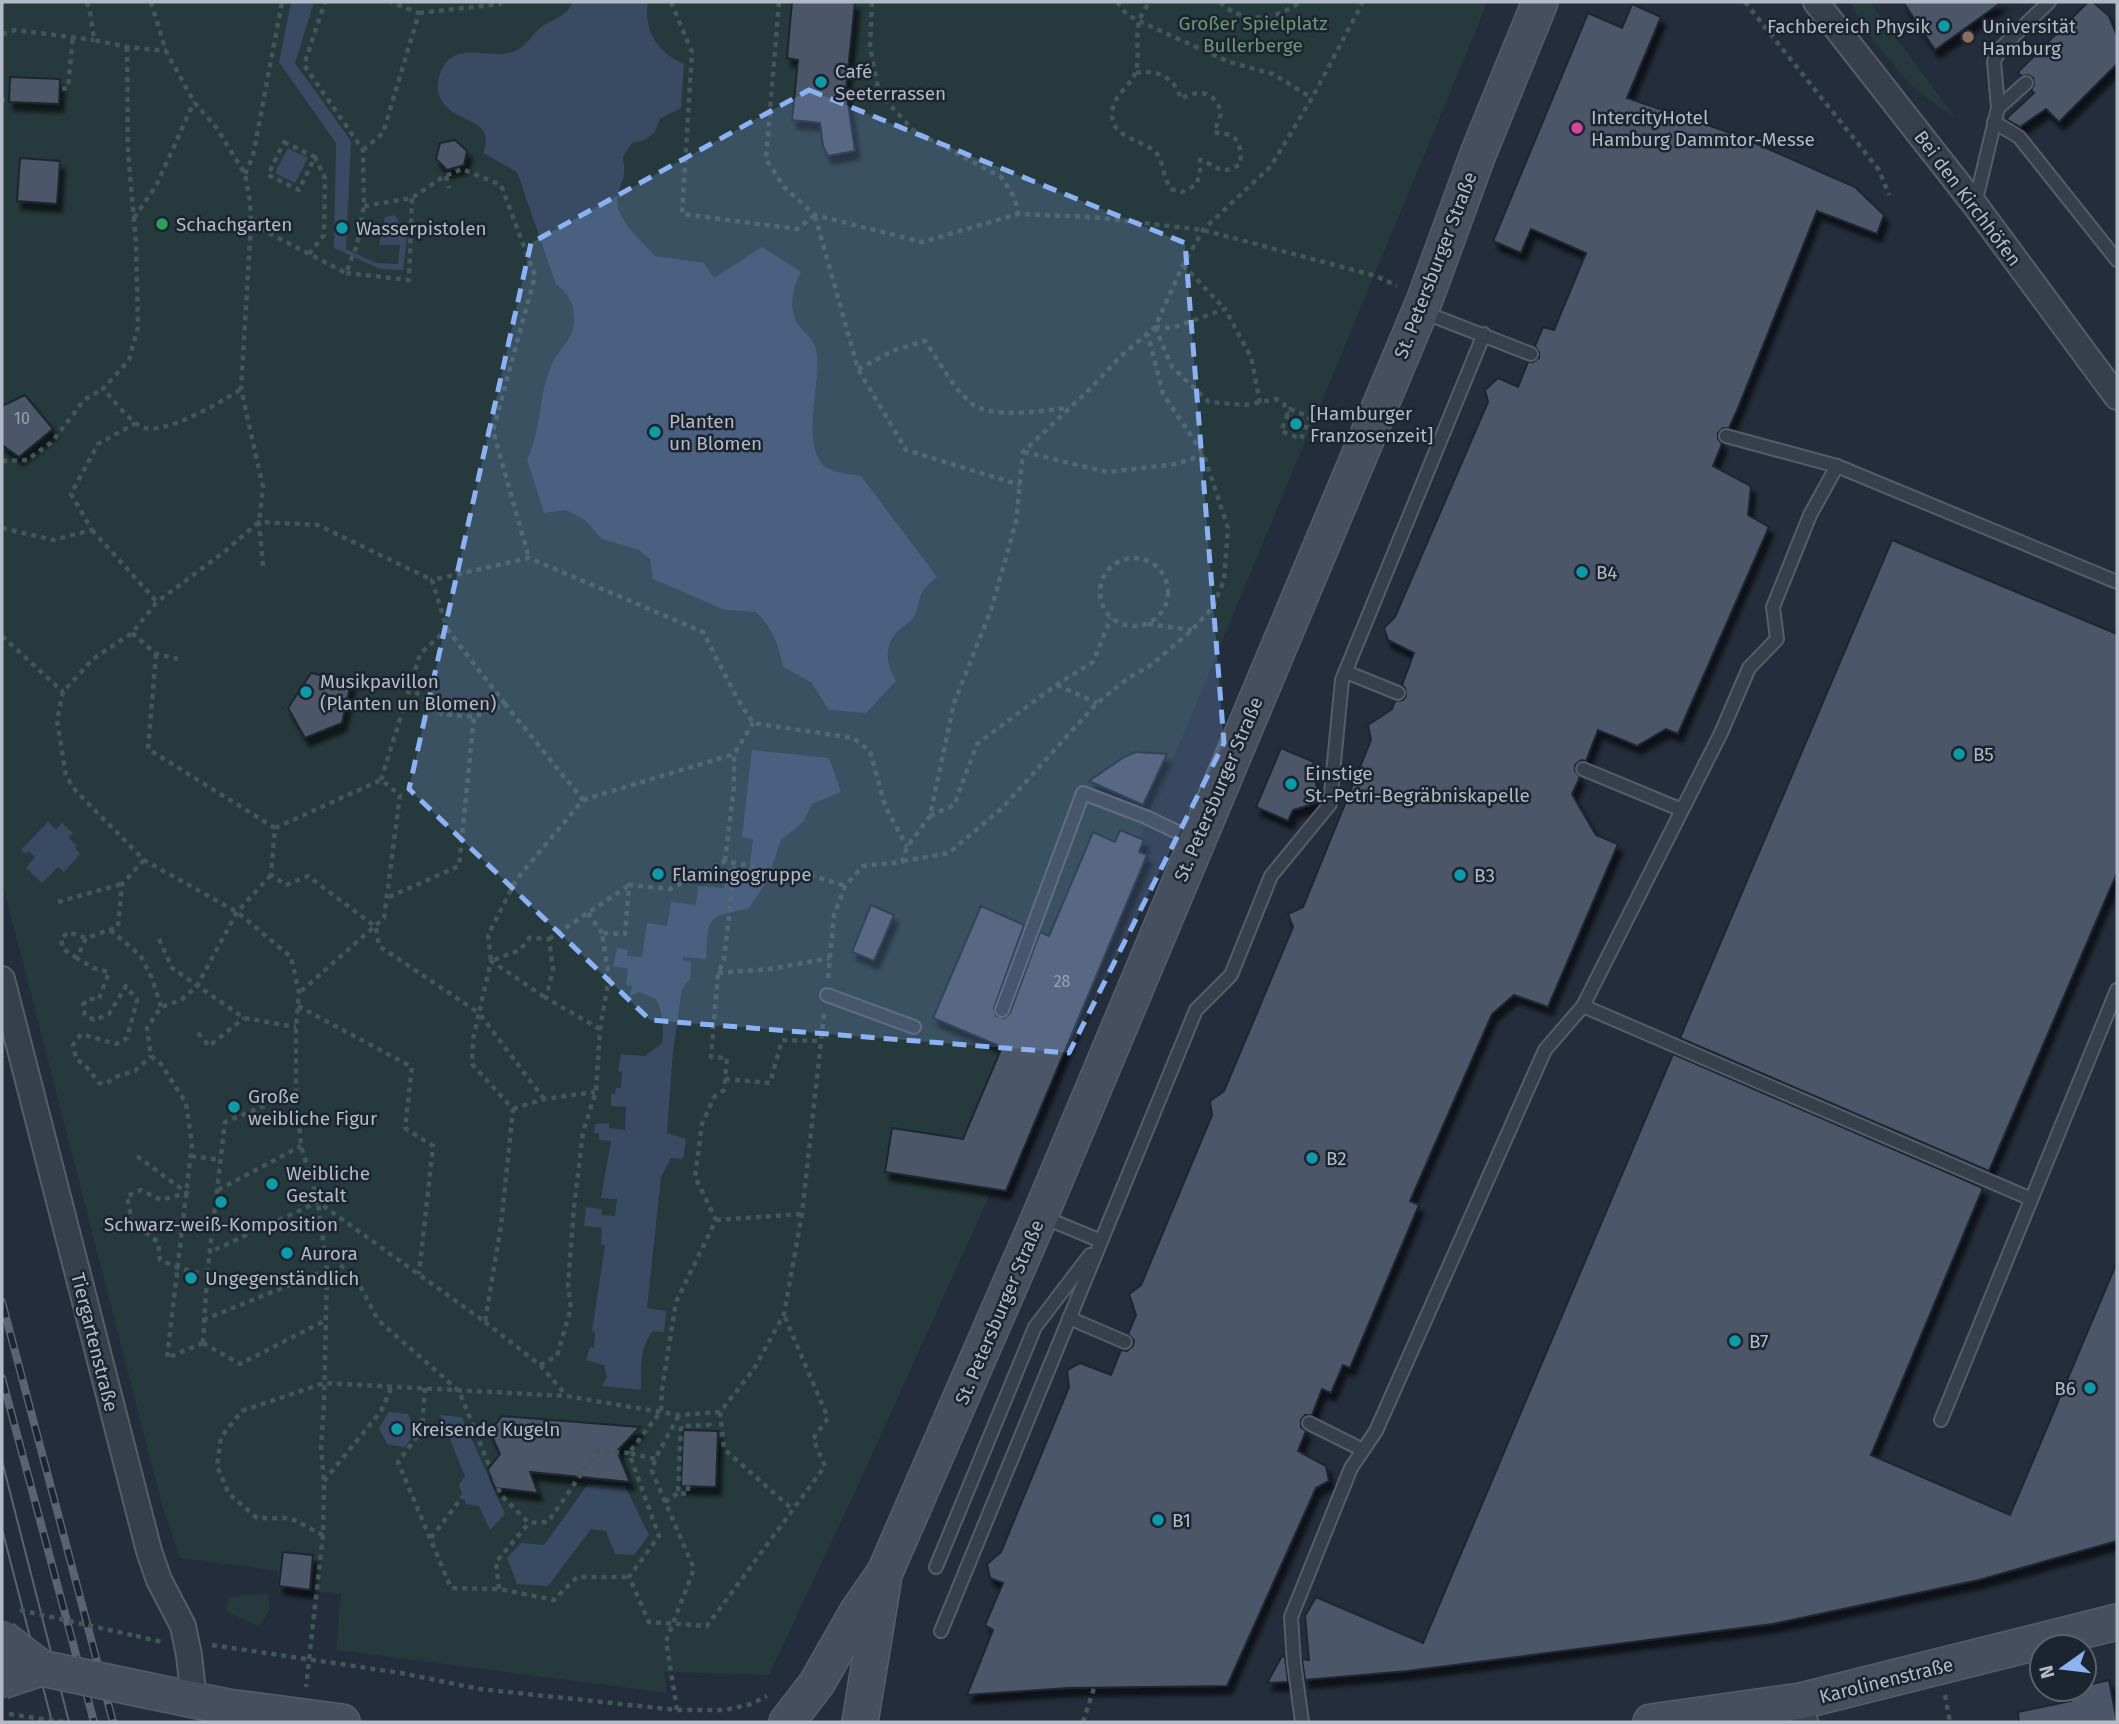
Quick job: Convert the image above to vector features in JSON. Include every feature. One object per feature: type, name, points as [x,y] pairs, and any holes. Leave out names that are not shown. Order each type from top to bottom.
[{"type":"street","name":"St. Petersburger Straße","points":[[780,1709],[817,1683],[858,1611],[885,1572],[1040,1216],[1422,305],[1474,166],[1541,2]]},
{"type":"street","name":"Bei den Kirchhöfen","points":[[1815,2],[1975,205],[2117,397]]},
{"type":"street","name":"Tiergartenstraße","points":[[2,979],[149,1551],[159,1580],[183,1626],[195,1706]]},
{"type":"street","name":"St. Petersburger Straße","points":[[860,1722],[885,1572]]},
{"type":"street","name":"Karolinenstraße","points":[[1651,1722],[1803,1712],[2117,1622]]},
{"type":"street","points":[[8,1623],[41,1668],[150,1692],[195,1706],[342,1722]]},
{"type":"street","points":[[3,1697],[41,1668]]},
{"type":"lane","points":[[1975,205],[1997,108],[1994,61],[2001,48],[2049,2]]},
{"type":"lane","points":[[1997,108],[2026,83]]},
{"type":"lane","points":[[1994,122],[2019,136],[2117,260]]},
{"type":"lane","points":[[1422,305],[1531,354]]},
{"type":"lane","points":[[941,1631],[1196,1010],[1231,975],[1270,876],[1330,804],[1342,680],[1484,334]]},
{"type":"lane","points":[[1726,436],[1838,466],[2117,582]]},
{"type":"lane","points":[[1303,1722],[1294,1663],[1291,1617],[1351,1468],[1377,1431],[1545,1050],[1583,1006],[1721,733],[1749,668],[1777,639],[1773,607],[1810,515],[1838,466]]},
{"type":"lane","points":[[1346,672],[1398,693]]},
{"type":"lane","points":[[1583,769],[1682,810]]},
{"type":"lane","points":[[1002,1010],[1083,793],[1146,817],[1196,841]]},
{"type":"lane","points":[[1941,1420],[2117,990]]},
{"type":"lane","points":[[827,995],[914,1027]]},
{"type":"lane","points":[[1583,1006],[2031,1199]]},
{"type":"lane","points":[[1040,1216],[1101,1241]]},
{"type":"lane","points":[[936,1567],[1035,1327],[1101,1241]]},
{"type":"lane","points":[[1069,1318],[1125,1342]]},
{"type":"lane","points":[[1309,1423],[1363,1450]]},
{"type":"path","points":[[86,2],[94,40]]},
{"type":"path","points":[[151,2],[166,51],[194,102],[216,127],[246,173],[251,224],[242,389],[263,487],[259,522],[263,566]]},
{"type":"path","points":[[246,173],[253,156],[282,2]]},
{"type":"path","points":[[325,2],[304,65],[363,150],[364,206],[357,245],[346,273]]},
{"type":"path","points":[[390,2],[419,13],[502,2]]},
{"type":"path","points":[[671,2],[692,52],[682,214],[797,229],[815,215]]},
{"type":"path","points":[[779,2],[766,159],[784,187],[815,215],[922,242],[1018,214],[1092,217],[1203,230],[1376,276],[1422,305]]},
{"type":"path","points":[[872,2],[870,47],[878,93],[913,130],[1001,177],[1015,198],[1018,214]]},
{"type":"path","points":[[1117,2],[1127,15],[1139,21],[1229,62],[1273,74],[1312,98]]},
{"type":"path","points":[[1136,73],[1156,73],[1172,81],[1181,99],[1198,92],[1210,94],[1216,99],[1222,114],[1214,132],[1230,134],[1233,137],[1242,154],[1240,164],[1231,170],[1223,171],[1200,160],[1200,174],[1196,185],[1182,191],[1171,189],[1165,180],[1158,155],[1150,146],[1133,141],[1120,132],[1112,109],[1119,91],[1136,73],[1139,21],[1149,2]]},
{"type":"path","points":[[1220,2],[1240,16],[1260,19],[1300,2]]},
{"type":"path","points":[[902,862],[907,847],[930,816],[954,703],[991,610],[1016,522],[1023,452],[1120,357],[1155,327],[1183,265],[1203,230],[1271,166],[1312,98],[1363,2]]},
{"type":"path","points":[[1745,2],[1880,170],[1889,195]]},
{"type":"path","points":[[363,150],[383,133],[419,13]]},
{"type":"path","points":[[2,34],[15,30],[73,36],[127,47],[166,51]]},
{"type":"path","points":[[62,89],[68,88],[73,36]]},
{"type":"path","points":[[2,461],[27,460],[52,442],[83,400],[103,389],[129,360],[138,327],[134,218],[128,152],[127,47]]},
{"type":"path","points":[[134,218],[156,186],[194,102]]},
{"type":"path","points":[[309,254],[324,235],[325,177],[315,157],[284,142],[268,175],[299,190],[315,157]]},
{"type":"path","points":[[364,206],[412,198],[462,169],[502,185],[535,276],[493,431],[529,558]]},
{"type":"path","points":[[446,176],[449,188]]},
{"type":"path","points":[[251,224],[346,273],[409,280],[412,198]]},
{"type":"path","points":[[815,215],[858,369],[906,450],[1020,485]]},
{"type":"path","points":[[1183,265],[1225,309],[1251,357],[1260,403]]},
{"type":"path","points":[[1155,327],[1172,328],[1225,309]]},
{"type":"path","points":[[1155,327],[1172,367],[1209,402],[1245,405],[1276,399],[1284,404],[1288,414],[1281,431],[1301,439],[1310,417],[1290,409],[1288,414]]},
{"type":"path","points":[[792,1509],[724,1449],[720,1412],[754,1369],[783,1314],[802,1214],[834,915],[845,886],[863,866],[949,853],[1002,808],[1097,703],[1126,679],[1151,665],[1192,630],[1213,607],[1224,580],[1228,528],[1204,455],[1163,394],[1148,335]]},
{"type":"path","points":[[858,369],[895,350],[925,341],[956,386],[973,405],[1001,413],[1069,408]]},
{"type":"path","points":[[103,389],[144,428],[156,428],[180,421],[242,389]]},
{"type":"path","points":[[136,423],[97,444],[71,494],[92,530],[158,602]]},
{"type":"path","points":[[1023,452],[1107,472],[1189,461],[1204,455]]},
{"type":"path","points":[[302,1717],[323,1535],[324,1482],[321,1447],[327,1269],[318,1202],[301,1146],[296,1093],[299,993],[291,957],[237,912],[144,860],[76,791],[66,776],[57,720],[63,692],[93,659],[132,633],[158,602],[259,522],[318,524],[432,580],[529,558],[703,632],[753,723],[853,738],[870,751],[885,806],[907,847]]},
{"type":"path","points":[[2,528],[53,540],[92,530]]},
{"type":"path","points":[[1147,624],[1163,612],[1169,593],[1167,581],[1155,564],[1141,558],[1122,559],[1108,569],[1100,588],[1100,599],[1111,618],[1121,624],[1147,624],[1192,630]]},
{"type":"path","points":[[432,580],[447,629],[583,800]]},
{"type":"path","points":[[930,816],[954,805],[977,744],[1056,685],[1093,662],[1111,618]]},
{"type":"path","points":[[275,828],[381,780],[420,654],[447,629]]},
{"type":"path","points":[[132,633],[156,654],[178,659]]},
{"type":"path","points":[[2,636],[63,692]]},
{"type":"path","points":[[156,654],[148,749],[275,828]]},
{"type":"path","points":[[1056,685],[1097,703]]},
{"type":"path","points":[[410,687],[442,714],[474,717],[505,704]]},
{"type":"path","points":[[388,898],[459,866],[474,717]]},
{"type":"path","points":[[725,861],[734,788],[734,754],[753,723]]},
{"type":"path","points":[[485,1322],[501,1225],[513,1109],[471,1065],[473,1039],[491,961],[488,934],[516,880],[583,800],[734,754]]},
{"type":"path","points":[[299,993],[384,918],[400,796],[381,780]]},
{"type":"path","points":[[122,884],[118,927],[86,938],[68,932],[61,940],[63,949],[93,968],[108,972],[99,999],[88,999],[83,1005],[85,1015],[94,1020],[109,1014],[127,986],[137,999],[127,1038],[116,1044],[81,1034],[73,1045],[75,1059],[85,1065],[99,1083],[105,1084],[118,1076],[135,1071],[150,1056],[148,1028],[161,1007],[181,1000],[197,986],[237,912],[271,875],[275,828]]},
{"type":"path","points":[[58,902],[122,884],[144,860]]},
{"type":"path","points":[[491,961],[520,950],[529,938],[549,939],[629,885],[670,889],[725,861],[770,870],[804,873],[845,886]]},
{"type":"path","points":[[716,1220],[695,1177],[702,1124],[714,1097],[724,1090],[727,1058],[710,1057],[718,973],[724,960],[735,863]]},
{"type":"path","points":[[271,875],[286,886],[308,876],[376,927],[379,946],[479,1013],[544,1099]]},
{"type":"path","points":[[602,933],[625,934],[629,885]]},
{"type":"path","points":[[540,1365],[557,1356],[571,1308],[568,1285],[574,1208],[583,1132],[596,1091],[600,1029],[610,978],[602,933],[588,913]]},
{"type":"path","points":[[110,930],[140,955],[152,978],[161,1007]]},
{"type":"path","points":[[77,958],[86,938]]},
{"type":"path","points":[[159,939],[172,968],[244,1018],[296,1027]]},
{"type":"path","points":[[547,998],[553,971],[549,939]]},
{"type":"path","points":[[718,973],[770,969],[830,958]]},
{"type":"path","points":[[491,961],[600,1029]]},
{"type":"path","points":[[298,1006],[412,1067],[405,1128],[433,1146],[419,1274]]},
{"type":"path","points":[[198,1033],[209,1046],[244,1018]]},
{"type":"path","points":[[725,1079],[769,1083],[782,1040],[821,1041]]},
{"type":"path","points":[[150,1056],[162,1064],[186,1103],[192,1144],[167,1357],[203,1343]]},
{"type":"path","points":[[513,1109],[544,1099],[596,1091]]},
{"type":"path","points":[[203,1343],[207,1275],[225,1122],[296,1093]]},
{"type":"path","points":[[217,1191],[301,1146]]},
{"type":"path","points":[[137,1156],[187,1192]]},
{"type":"path","points":[[191,1156],[220,1160]]},
{"type":"path","points":[[187,1192],[161,1200],[141,1190],[127,1196],[132,1223],[158,1242],[160,1259],[179,1268],[207,1275]]},
{"type":"path","points":[[318,1202],[485,1322],[540,1365],[566,1396]]},
{"type":"path","points":[[210,1252],[318,1202]]},
{"type":"path","points":[[716,1220],[802,1214]]},
{"type":"path","points":[[629,1453],[661,1411],[676,1302],[716,1220]]},
{"type":"path","points":[[325,1251],[356,1278],[378,1321],[460,1391],[501,1494],[529,1523]]},
{"type":"path","points":[[203,1320],[327,1269]]},
{"type":"path","points":[[629,1577],[649,1622],[708,1626],[825,1466],[813,1439],[828,1418],[783,1314]]},
{"type":"path","points":[[203,1343],[240,1364],[327,1320]]},
{"type":"path","points":[[323,1535],[290,1518],[257,1518],[229,1494],[217,1466],[221,1437],[242,1411],[324,1382],[566,1396],[679,1415],[720,1412]]},
{"type":"path","points":[[324,1482],[381,1411],[392,1385]]},
{"type":"path","points":[[425,1388],[422,1430],[398,1462],[451,1588],[499,1589],[554,1600],[577,1577],[629,1577]]},
{"type":"path","points":[[678,1493],[681,1426],[711,1428],[710,1413]]},
{"type":"path","points":[[677,1710],[666,1641],[694,1569],[652,1471],[655,1459],[679,1415]]},
{"type":"path","points":[[499,1589],[496,1562],[529,1523],[548,1522],[597,1451],[629,1453],[655,1459]]},
{"type":"path","points":[[629,1453],[659,1536],[629,1577]]},
{"type":"path","points":[[665,1502],[678,1493],[688,1494],[688,1486]]},
{"type":"path","points":[[430,1539],[463,1496]]},
{"type":"path","points":[[8,1623],[136,1636],[159,1642]]},
{"type":"path","points":[[211,1645],[480,1689],[677,1710],[724,1710],[751,1704],[764,1696],[780,1709]]},
{"type":"path","points":[[1083,1722],[1094,1688]]},
{"type":"path","points":[[3,1697],[36,1716],[63,1722]]},
{"type":"highlighted area","points":[[809,90],[1185,243],[1224,743],[1069,1053],[650,1020],[409,789],[531,243]]},
{"type":"green space","name":"Planten un Blomen","points":[[2,2],[1485,2],[1484,11],[1020,1128],[769,1675],[664,1672],[667,1693],[336,1650],[341,1594],[277,1588],[278,1571],[180,1558],[162,1505],[2,881]]},
{"type":"green space","points":[[1850,2],[1870,2],[1956,119],[1910,85],[1866,31]]},
{"type":"green space","points":[[267,1593],[270,1609],[260,1626],[226,1612],[229,1597]]},
{"type":"water","points":[[291,2],[314,2],[295,63],[351,141],[346,249],[376,263],[398,264],[400,245],[379,245],[385,217],[395,215],[407,238],[403,270],[380,269],[334,248],[336,143],[279,62]]},
{"type":"water","points":[[573,2],[648,2],[648,22],[654,40],[667,54],[684,64],[681,108],[660,119],[655,132],[645,140],[632,143],[623,157],[624,173],[617,203],[624,220],[655,256],[704,263],[714,278],[762,247],[801,272],[793,293],[792,308],[797,322],[812,340],[816,350],[813,439],[816,452],[821,463],[829,469],[861,476],[937,577],[921,594],[914,617],[890,642],[888,661],[896,681],[866,713],[829,710],[811,682],[783,667],[774,637],[756,612],[725,610],[653,579],[650,559],[639,550],[602,539],[585,520],[566,510],[544,513],[527,459],[535,437],[544,388],[552,364],[573,330],[571,301],[556,284],[517,172],[483,153],[486,140],[484,131],[442,102],[438,85],[442,69],[457,55],[497,54],[517,50],[540,28],[565,13]]},
{"type":"water","points":[[288,148],[308,158],[295,183],[275,173]]},
{"type":"water","points":[[752,750],[829,758],[841,792],[812,804],[804,821],[781,840],[766,883],[749,908],[724,914],[712,921],[709,926],[706,959],[683,957],[683,960],[691,962],[690,979],[682,989],[673,1051],[667,1133],[686,1139],[683,1159],[671,1158],[661,1177],[647,1308],[666,1311],[664,1332],[653,1331],[645,1344],[641,1390],[602,1386],[607,1377],[604,1365],[586,1360],[590,1347],[594,1348],[595,1332],[592,1331],[605,1246],[601,1244],[602,1228],[584,1226],[586,1207],[602,1209],[601,1215],[615,1216],[617,1199],[601,1198],[611,1141],[599,1140],[599,1133],[594,1133],[595,1124],[609,1123],[609,1128],[625,1130],[626,1107],[611,1106],[611,1094],[615,1094],[616,1088],[621,1088],[622,1072],[618,1071],[621,1054],[645,1056],[662,1043],[663,1031],[662,1015],[656,999],[639,992],[630,996],[632,986],[626,985],[628,968],[613,967],[617,948],[628,950],[627,956],[642,957],[647,923],[667,926],[671,902],[696,905],[698,886],[724,888],[726,868],[749,871],[753,839],[742,837]]},
{"type":"water","points":[[48,822],[56,830],[62,823],[73,833],[69,838],[80,854],[64,872],[58,867],[42,883],[26,868],[35,857],[29,851],[26,854],[21,850]]},
{"type":"water","points":[[389,1412],[408,1414],[416,1431],[405,1447],[387,1444],[379,1428]]},
{"type":"water","points":[[440,1415],[462,1417],[505,1514],[490,1530],[479,1506],[466,1504],[459,1485],[465,1476]]},
{"type":"water","points":[[588,1484],[625,1486],[649,1535],[634,1555],[615,1554],[606,1531],[591,1529],[548,1586],[517,1584],[507,1558],[521,1543],[544,1545]]},
{"type":"building","name":"Café Seeterrassen","points":[[792,2],[855,2],[846,89],[855,151],[828,156],[823,146],[820,123],[792,120],[798,60],[787,58]]},
{"type":"building","name":"Fachbereich Physik","points":[[1903,2],[2002,2],[1935,50]]},
{"type":"building","points":[[2088,2],[2093,2],[2109,16],[2117,36],[2117,64],[2059,122],[2046,109],[2020,127],[2006,119],[2034,93],[2031,90],[2034,85],[2033,78],[2028,75],[2021,76],[2018,72]]},
{"type":"building","points":[[1632,4],[1661,17],[1627,98],[1734,134],[1855,187],[1884,215],[1877,234],[1817,211],[1738,408],[1729,428],[1723,428],[1718,433],[1722,444],[1713,466],[1751,486],[1748,515],[1769,527],[1678,734],[1666,729],[1637,746],[1598,730],[1586,761],[1581,760],[1575,765],[1575,771],[1580,777],[1572,794],[1596,835],[1618,844],[1548,1007],[1514,995],[1492,1014],[1410,1201],[1419,1205],[1350,1368],[1343,1365],[1331,1393],[1322,1389],[1312,1415],[1305,1415],[1301,1420],[1301,1427],[1306,1431],[1298,1451],[1326,1466],[1329,1481],[1316,1488],[1227,1686],[1068,1688],[967,1695],[993,1630],[985,1625],[1003,1583],[990,1578],[987,1564],[1001,1552],[1069,1387],[1067,1370],[1080,1363],[1111,1375],[1121,1350],[1127,1351],[1133,1346],[1134,1340],[1128,1334],[1136,1315],[1129,1294],[1141,1285],[1212,1115],[1210,1101],[1224,1091],[1293,927],[1288,914],[1303,907],[1371,740],[1368,725],[1392,709],[1395,701],[1403,700],[1406,696],[1402,685],[1414,653],[1388,640],[1384,628],[1395,617],[1488,402],[1485,390],[1498,378],[1518,387],[1528,362],[1539,358],[1535,346],[1543,327],[1554,330],[1586,253],[1531,229],[1521,253],[1493,241],[1588,13],[1622,28]]},
{"type":"building","points":[[10,77],[60,79],[59,104],[9,102]]},
{"type":"building","points":[[455,140],[467,151],[464,165],[447,170],[436,159],[440,143]]},
{"type":"building","points":[[20,158],[60,161],[57,204],[17,201]]},
{"type":"building","points":[[25,395],[53,429],[19,457],[2,445],[2,406]]},
{"type":"building","name":"B5","points":[[1892,540],[2117,634],[2117,873],[1989,1171],[1680,1038]]},
{"type":"building","points":[[311,673],[351,682],[342,723],[305,738],[288,708]]},
{"type":"building","name":"Einstige St.-Petri-Begräbniskapelle","points":[[1281,748],[1314,762],[1308,774],[1315,780],[1321,802],[1293,810],[1288,821],[1256,807]]},
{"type":"building","points":[[1136,752],[1167,754],[1143,805],[1089,781],[1124,757]]},
{"type":"building","points":[[1120,830],[1144,840],[1139,852],[1147,855],[1006,1191],[885,1172],[892,1128],[963,1139],[1002,1047],[933,1018],[981,906],[1024,925],[994,1008],[996,1016],[1004,1018],[1010,1013],[1040,932],[1049,936],[1093,832],[1115,842]]},
{"type":"building","points":[[871,905],[894,915],[874,961],[852,952]]},
{"type":"building","name":"B7","points":[[1673,1054],[1983,1188],[1871,1455],[2010,1515],[2117,1262],[2117,1541],[1979,1580],[1773,1624],[1408,1671],[1305,1680],[1302,1659],[1309,1660],[1305,1616],[1316,1597],[1423,1643]]},
{"type":"building","points":[[502,1416],[640,1427],[617,1451],[630,1482],[530,1472],[538,1493],[495,1488],[488,1469],[500,1454],[490,1432]]},
{"type":"building","points":[[683,1430],[718,1431],[716,1487],[681,1486]]},
{"type":"building","points":[[283,1552],[313,1555],[310,1590],[279,1586]]},
{"type":"building","points":[[1282,1656],[1285,1657],[1288,1682],[1267,1683]]},
{"type":"building","points":[[2109,1680],[2117,1722],[2019,1722],[2018,1712],[2061,1703],[2098,1703],[2098,1683]]},
{"type":"tram line","points":[[2,1461],[69,1722]]},
{"type":"tram line","points":[[2,1529],[52,1722]]},
{"type":"railway","points":[[2,1302],[113,1722]]},
{"type":"railway","points":[[2,1378],[94,1722]]},
{"type":"place","name":"Fachbereich Physik","points":[[1944,26]]},
{"type":"place","name":"Universität Hamburg","points":[[1968,37]]},
{"type":"place","name":"Café Seeterrassen","points":[[821,82]]},
{"type":"place","name":"IntercityHotel Hamburg Dammtor-Messe","points":[[1577,128]]},
{"type":"place","name":"Schachgarten","points":[[162,224]]},
{"type":"place","name":"Wasserpistolen","points":[[342,228]]},
{"type":"place","name":"[Hamburger Franzosenzeit]","points":[[1296,424]]},
{"type":"place","name":"Planten un Blomen","points":[[655,432]]},
{"type":"place","name":"B4","points":[[1582,572]]},
{"type":"place","name":"Musikpavillon (Planten un Blomen)","points":[[306,692]]},
{"type":"place","name":"B5","points":[[1959,754]]},
{"type":"place","name":"Einstige St.-Petri-Begräbniskapelle","points":[[1291,784]]},
{"type":"place","name":"Flamingogruppe","points":[[658,874]]},
{"type":"place","name":"B3","points":[[1460,875]]},
{"type":"place","name":"Große weibliche Figur","points":[[234,1107]]},
{"type":"place","name":"B2","points":[[1312,1158]]},
{"type":"place","name":"Weibliche Gestalt","points":[[272,1184]]},
{"type":"place","name":"Schwarz-weiß-Komposition","points":[[221,1202]]},
{"type":"place","name":"Aurora","points":[[287,1253]]},
{"type":"place","name":"Ungegenständlich","points":[[191,1278]]},
{"type":"place","name":"B7","points":[[1735,1341]]},
{"type":"place","name":"B6","points":[[2090,1388]]},
{"type":"place","name":"Kreisende Kugeln","points":[[397,1429]]},
{"type":"place","name":"B1","points":[[1158,1520]]},
{"type":"park label","name":"Großer Spielplatz Bullerberge","points":[[1253,34]]}]
